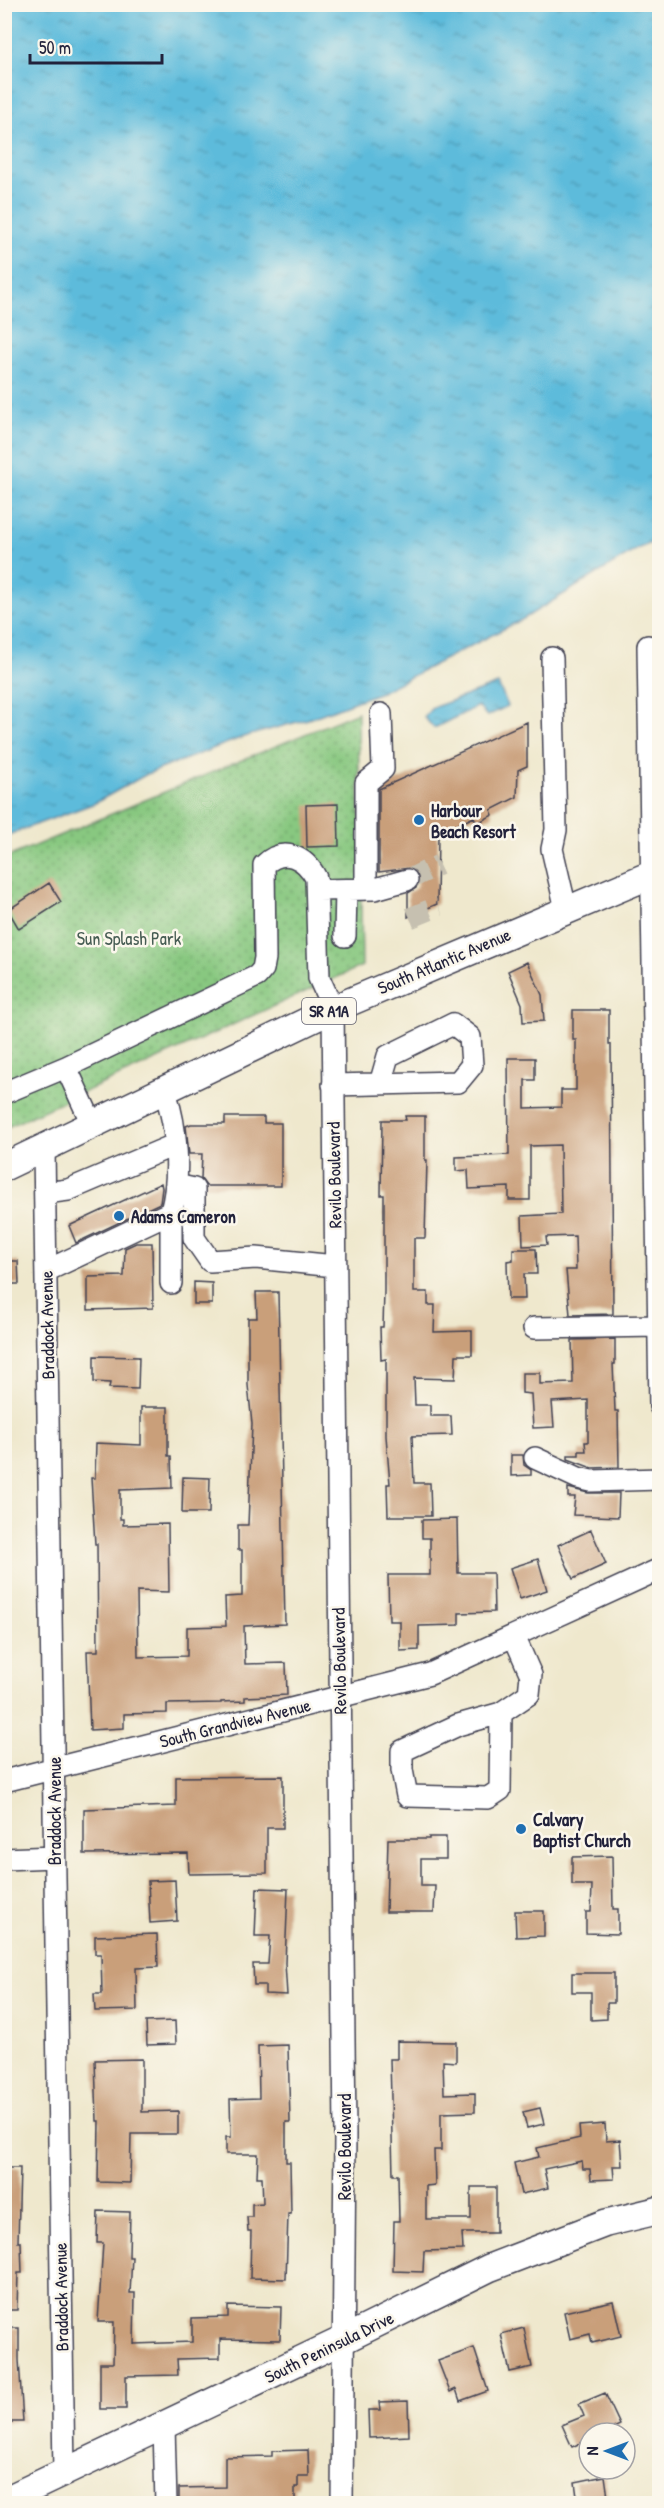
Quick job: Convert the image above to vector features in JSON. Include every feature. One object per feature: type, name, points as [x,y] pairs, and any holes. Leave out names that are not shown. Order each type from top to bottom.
[{"type":"main road","name":"South Atlantic Avenue","points":[[4,1167],[44,1150],[333,1009],[656,872]]},
{"type":"main road","name":"South Peninsula Drive","points":[[6,2502],[489,2268],[606,2223],[660,2210]]},
{"type":"street","points":[[648,646],[656,872],[660,1406]]},
{"type":"street","points":[[552,658],[556,830],[552,849],[566,909]]},
{"type":"street","points":[[345,936],[356,889],[366,783],[383,769],[381,714]]},
{"type":"street","name":"Revilo Boulevard","points":[[66,1067],[257,976],[263,969],[264,958],[264,865],[270,859],[289,855],[302,859],[310,866],[316,878],[318,890],[319,978],[333,1009],[345,2134],[342,2504]]},
{"type":"street","points":[[318,890],[356,889],[407,880]]},
{"type":"street","points":[[4,1093],[66,1067],[93,1126]]},
{"type":"street","points":[[333,1085],[380,1084]]},
{"type":"street","points":[[165,1091],[172,1113],[176,1185],[171,1212],[171,1283]]},
{"type":"street","points":[[45,1193],[68,1190],[174,1145]]},
{"type":"street","name":"Braddock Avenue","points":[[44,1150],[64,2473]]},
{"type":"street","points":[[176,1185],[194,1189],[194,1238],[210,1261],[256,1258],[335,1266]]},
{"type":"street","points":[[46,1271],[171,1212]]},
{"type":"street","points":[[534,1328],[659,1326]]},
{"type":"street","points":[[535,1458],[578,1478],[591,1481],[660,1479]]},
{"type":"street","name":"South Grandview Avenue","points":[[4,1781],[430,1674],[660,1569]]},
{"type":"street","points":[[501,1713],[500,1790],[488,1798],[407,1796],[402,1770],[402,1751],[458,1725],[501,1713],[529,1694],[531,1675],[514,1636]]},
{"type":"street","points":[[4,1859],[54,1857]]},
{"type":"street","points":[[164,2426],[166,2504]]},
{"type":"green space","name":"Sun Splash Park","points":[[358,712],[362,966],[5,1128],[5,858]]},
{"type":"water","points":[[5,4],[659,5],[659,540],[639,548],[523,619],[381,692],[308,719],[243,737],[147,774],[95,803],[5,836]]},
{"type":"water","points":[[498,684],[508,706],[487,716],[478,706],[434,728],[424,717],[432,708]]},
{"type":"building","name":"Harbour Beach Resort","points":[[527,722],[527,766],[518,770],[517,797],[491,810],[493,815],[477,823],[474,817],[438,834],[437,904],[408,917],[408,893],[416,888],[419,877],[410,868],[379,872],[379,789]]},
{"type":"building","points":[[338,804],[339,846],[307,847],[306,805]]},
{"type":"building","points":[[49,883],[61,902],[19,929],[8,910]]},
{"type":"building","points":[[527,962],[542,995],[544,1021],[523,1022],[522,1004],[508,971]]},
{"type":"building","points":[[573,1010],[609,1010],[613,1314],[570,1315],[566,1270],[576,1270],[575,1236],[546,1237],[547,1245],[523,1246],[522,1216],[561,1214],[560,1145],[530,1146],[530,1200],[509,1200],[509,1187],[469,1189],[468,1170],[456,1171],[456,1157],[509,1155],[508,1058],[535,1058],[535,1080],[525,1080],[525,1108],[561,1107],[561,1090],[576,1090],[576,1040],[573,1040]]},
{"type":"building","points":[[405,1116],[425,1116],[425,1160],[427,1160],[425,1238],[414,1238],[414,1292],[428,1292],[428,1305],[435,1305],[434,1332],[472,1331],[472,1355],[456,1355],[455,1379],[414,1378],[415,1405],[430,1405],[430,1416],[451,1416],[452,1435],[412,1436],[414,1483],[430,1483],[431,1516],[388,1516],[387,1484],[390,1484],[386,1436],[386,1359],[381,1360],[380,1327],[383,1327],[384,1291],[384,1195],[381,1195],[382,1120],[406,1120]]},
{"type":"building","points":[[225,1117],[264,1117],[264,1123],[281,1123],[281,1186],[206,1186],[201,1179],[202,1154],[189,1154],[186,1126],[225,1124]]},
{"type":"building","name":"Adams Cameron","points":[[161,1183],[160,1203],[76,1243],[69,1226]]},
{"type":"building","points":[[136,1243],[152,1243],[153,1308],[88,1310],[88,1277],[124,1276],[125,1248]]},
{"type":"building","points":[[513,1249],[536,1249],[537,1274],[524,1274],[525,1299],[508,1299],[507,1261],[513,1260]]},
{"type":"building","points":[[4,1261],[18,1261],[19,1284],[4,1284]]},
{"type":"building","points":[[194,1282],[212,1283],[212,1304],[194,1304]]},
{"type":"building","points":[[256,1292],[278,1292],[285,1624],[244,1626],[245,1664],[286,1663],[287,1695],[245,1697],[245,1701],[221,1703],[167,1704],[167,1713],[124,1714],[124,1728],[90,1730],[87,1651],[98,1651],[97,1544],[95,1544],[91,1478],[95,1478],[96,1443],[141,1445],[141,1407],[168,1407],[168,1456],[171,1456],[172,1488],[120,1490],[120,1519],[123,1519],[123,1525],[168,1524],[169,1592],[137,1591],[138,1657],[187,1656],[187,1627],[226,1626],[225,1597],[242,1596],[242,1550],[238,1550],[238,1525],[248,1525],[252,1424],[248,1385],[248,1318],[257,1318]]},
{"type":"building","points":[[615,1339],[615,1364],[613,1364],[615,1411],[618,1411],[619,1467],[592,1468],[568,1459],[568,1455],[579,1455],[579,1451],[586,1451],[588,1400],[552,1402],[554,1427],[533,1428],[531,1394],[522,1393],[522,1373],[540,1373],[540,1384],[573,1383],[572,1340]]},
{"type":"building","points":[[94,1356],[139,1357],[138,1389],[109,1388],[110,1383],[94,1382]]},
{"type":"building","points":[[511,1455],[523,1455],[524,1465],[531,1470],[531,1475],[511,1476]]},
{"type":"building","points":[[183,1477],[210,1478],[209,1513],[182,1513]]},
{"type":"building","points":[[568,1488],[588,1493],[619,1493],[618,1517],[573,1515],[575,1497],[568,1497]]},
{"type":"building","points":[[457,1519],[458,1573],[493,1573],[494,1612],[459,1613],[459,1625],[419,1626],[419,1650],[400,1651],[400,1621],[389,1621],[388,1575],[430,1575],[430,1538],[422,1538],[422,1520]]},
{"type":"building","points":[[591,1530],[606,1564],[573,1579],[558,1545]]},
{"type":"building","points":[[538,1559],[547,1590],[520,1599],[510,1568]]},
{"type":"building","points":[[283,1776],[283,1828],[267,1828],[267,1873],[189,1874],[188,1853],[84,1854],[84,1809],[176,1806],[176,1777]]},
{"type":"building","points":[[429,1837],[446,1837],[446,1859],[421,1859],[421,1886],[435,1886],[434,1912],[386,1912],[388,1839],[429,1839]]},
{"type":"building","points":[[612,1856],[613,1909],[618,1909],[618,1934],[586,1933],[586,1912],[591,1912],[592,1885],[572,1885],[572,1857]]},
{"type":"building","points":[[175,1880],[177,1921],[150,1923],[148,1881]]},
{"type":"building","points":[[257,1888],[288,1889],[285,1963],[287,1995],[265,1994],[265,1985],[254,1985],[253,1964],[268,1964],[270,1936],[255,1936]]},
{"type":"building","points":[[515,1911],[544,1911],[544,1936],[516,1937]]},
{"type":"building","points":[[157,1934],[158,1967],[136,1968],[137,2010],[95,2011],[94,1994],[102,1994],[101,1954],[95,1954],[95,1936]]},
{"type":"building","points":[[572,1973],[614,1973],[614,2003],[607,2003],[607,2019],[591,2020],[591,1992],[572,1992]]},
{"type":"building","points":[[175,2021],[176,2044],[147,2045],[146,2022]]},
{"type":"building","points":[[397,2041],[456,2042],[456,2062],[443,2061],[444,2094],[475,2093],[475,2112],[441,2113],[441,2150],[434,2150],[435,2185],[426,2186],[426,2219],[471,2219],[471,2187],[496,2187],[496,2233],[462,2233],[463,2250],[424,2251],[423,2272],[393,2271],[394,2221],[399,2221],[398,2175],[393,2175],[390,2059],[397,2059]]},
{"type":"building","points":[[288,2045],[290,2122],[286,2122],[286,2162],[290,2162],[291,2214],[288,2214],[286,2279],[250,2278],[251,2231],[248,2231],[247,2217],[252,2217],[252,2204],[263,2203],[262,2177],[257,2177],[258,2154],[226,2154],[226,2137],[231,2137],[230,2099],[259,2098],[258,2046]]},
{"type":"building","points":[[142,2059],[142,2112],[178,2111],[178,2134],[131,2134],[130,2183],[98,2182],[99,2121],[97,2121],[95,2060]]},
{"type":"building","points":[[540,2108],[544,2124],[527,2128],[523,2112]]},
{"type":"building","points":[[605,2124],[606,2141],[620,2140],[622,2166],[613,2166],[614,2179],[591,2180],[590,2169],[583,2169],[582,2161],[544,2169],[548,2188],[521,2194],[514,2163],[539,2157],[537,2148],[580,2138],[579,2126]]},
{"type":"building","points":[[4,2168],[20,2168],[18,2242],[21,2242],[22,2273],[18,2273],[17,2310],[4,2310]]},
{"type":"building","points":[[98,2211],[130,2212],[129,2257],[132,2257],[130,2293],[135,2293],[134,2344],[192,2342],[192,2318],[228,2317],[228,2306],[281,2307],[280,2340],[220,2339],[220,2358],[177,2359],[178,2375],[126,2376],[126,2409],[100,2409],[100,2363],[113,2363],[114,2322],[98,2322],[103,2243],[97,2243]]},
{"type":"building","points":[[613,2301],[621,2336],[592,2343],[590,2334],[570,2339],[564,2312]]},
{"type":"building","points":[[4,2328],[19,2328],[23,2422],[4,2422]]},
{"type":"building","points":[[524,2328],[532,2367],[510,2372],[501,2334]]},
{"type":"building","points":[[474,2348],[488,2391],[460,2401],[456,2389],[450,2392],[438,2361]]},
{"type":"building","points":[[605,2393],[618,2421],[577,2421],[577,2445],[572,2447],[562,2425],[584,2416],[579,2404]]},
{"type":"building","points":[[408,2401],[409,2436],[369,2438],[368,2410],[380,2410],[379,2402]]},
{"type":"building","points":[[308,2450],[309,2476],[298,2476],[298,2487],[295,2487],[295,2504],[179,2504],[179,2488],[225,2487],[225,2457],[272,2456],[272,2451]]},
{"type":"building","points":[[606,2481],[609,2504],[578,2504],[575,2482]]},
{"type":"tunnel","points":[[407,880],[439,865]]},
{"type":"tunnel","points":[[410,918],[439,906]]},
{"type":"place","name":"Harbour Beach Resort","points":[[419,820]]},
{"type":"place","name":"Adams Cameron","points":[[119,1216]]},
{"type":"place","name":"Calvary Baptist Church","points":[[521,1829]]}]
